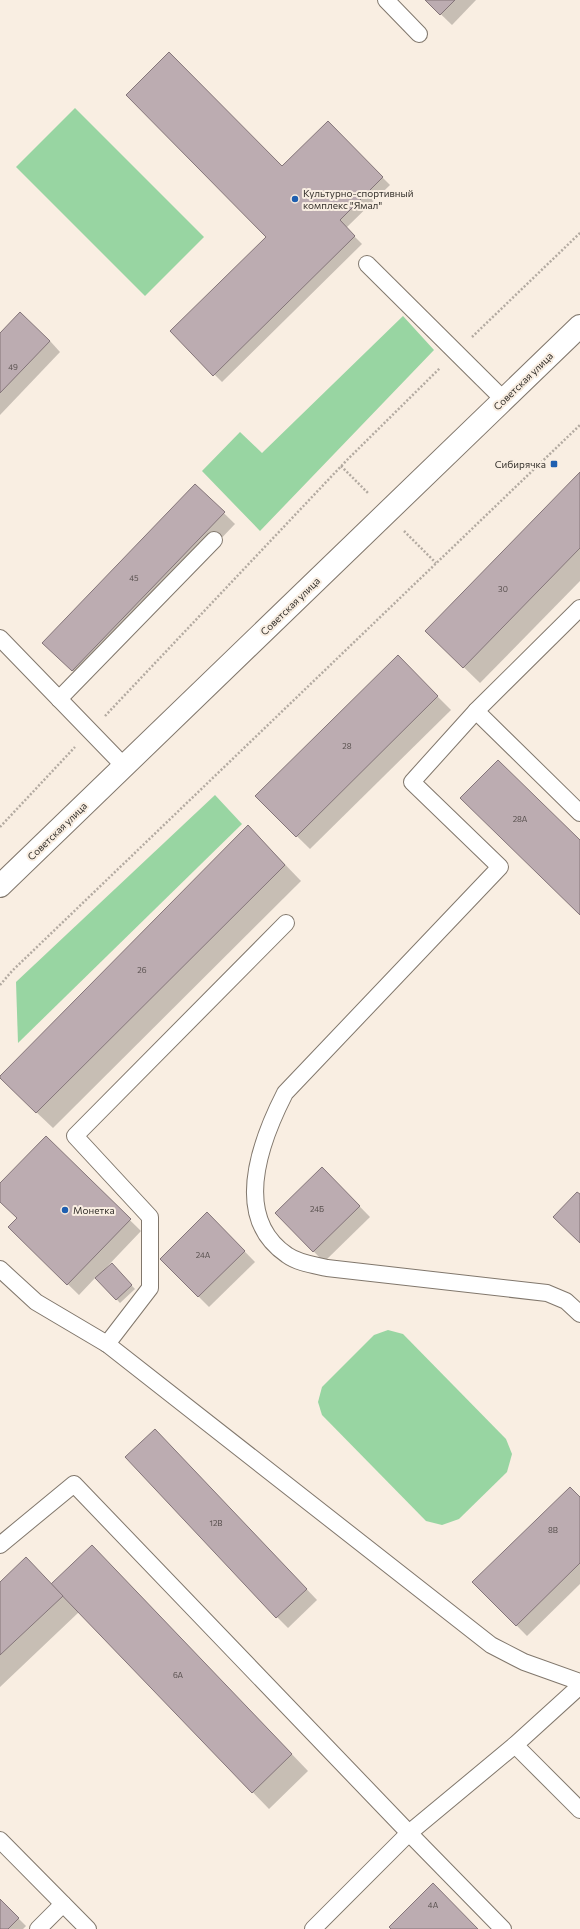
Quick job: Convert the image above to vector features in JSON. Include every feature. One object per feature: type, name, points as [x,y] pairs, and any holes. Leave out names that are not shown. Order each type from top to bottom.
[{"type":"main road","name":"Советская улица","points":[[0,886],[580,326]]},
{"type":"lane","points":[[386,0],[419,34]]},
{"type":"lane","points":[[366,264],[503,399]]},
{"type":"lane","points":[[59,699],[214,540]]},
{"type":"lane","points":[[580,608],[476,712],[412,782],[500,867],[285,1093],[266,1134],[254,1184],[260,1223],[270,1239],[286,1255],[300,1262],[327,1268],[547,1293],[566,1301],[580,1314]]},
{"type":"lane","points":[[0,638],[124,766]]},
{"type":"lane","points":[[476,712],[580,813]]},
{"type":"lane","points":[[107,1344],[150,1288],[150,1217],[75,1136],[286,923]]},
{"type":"lane","points":[[0,1269],[36,1302],[107,1344],[491,1645],[524,1662],[580,1682]]},
{"type":"lane","points":[[0,1545],[74,1484],[503,1929]]},
{"type":"lane","points":[[313,1929],[409,1833],[515,1745],[580,1686]]},
{"type":"lane","points":[[515,1745],[580,1810]]},
{"type":"lane","points":[[0,1840],[88,1929]]},
{"type":"lane","points":[[38,1929],[64,1904]]},
{"type":"path","points":[[0,826],[346,461],[456,352],[580,233]]},
{"type":"path","points":[[0,985],[18,965],[580,425]]},
{"type":"green space","points":[[75,108],[204,237],[145,296],[16,167]]},
{"type":"green space","points":[[403,316],[434,350],[260,531],[202,471],[240,432],[262,453]]},
{"type":"green space","points":[[215,795],[242,824],[18,1043],[16,982]]},
{"type":"green space","points":[[388,1330],[403,1334],[506,1439],[512,1454],[507,1472],[459,1519],[442,1525],[426,1521],[322,1415],[318,1402],[322,1387],[374,1335]]},
{"type":"building","points":[[425,0],[455,0],[440,15]]},
{"type":"building","name":"Культурно-спортивный комплекс \"Ямал\"","points":[[169,52],[282,166],[328,121],[383,177],[340,220],[355,236],[213,376],[170,331],[266,237],[126,95]]},
{"type":"building","points":[[20,312],[50,341],[0,393],[0,333]]},
{"type":"building","points":[[580,472],[580,548],[463,668],[425,631]]},
{"type":"building","points":[[195,484],[225,512],[72,671],[42,643]]},
{"type":"building","points":[[398,655],[438,696],[296,837],[255,796]]},
{"type":"building","points":[[498,760],[580,840],[580,915],[460,798]]},
{"type":"building","points":[[248,825],[285,865],[36,1113],[0,1078],[0,1076]]},
{"type":"building","name":"Монетка","points":[[46,1136],[131,1219],[67,1285],[8,1227],[17,1218],[0,1202],[0,1183]]},
{"type":"building","points":[[322,1167],[360,1206],[313,1252],[275,1213]]},
{"type":"building","points":[[577,1192],[580,1194],[580,1243],[553,1217]]},
{"type":"building","points":[[207,1212],[245,1251],[198,1297],[160,1259]]},
{"type":"building","points":[[112,1263],[132,1285],[116,1300],[95,1278]]},
{"type":"building","points":[[155,1429],[307,1589],[276,1618],[125,1457]]},
{"type":"building","points":[[570,1487],[580,1497],[580,1563],[516,1626],[472,1582]]},
{"type":"building","points":[[92,1545],[292,1754],[252,1793],[51,1584]]},
{"type":"building","points":[[26,1557],[63,1596],[0,1655],[0,1582]]},
{"type":"building","points":[[433,1883],[478,1929],[391,1929],[389,1927]]},
{"type":"building","points":[[0,1899],[19,1918],[8,1929],[0,1929]]},
{"type":"place","name":"Культурно-спортивный комплекс \"Ямал\"","points":[[295,199]]},
{"type":"place","name":"Сибирячка","points":[[554,464]]},
{"type":"place","name":"Монетка","points":[[65,1210]]}]
